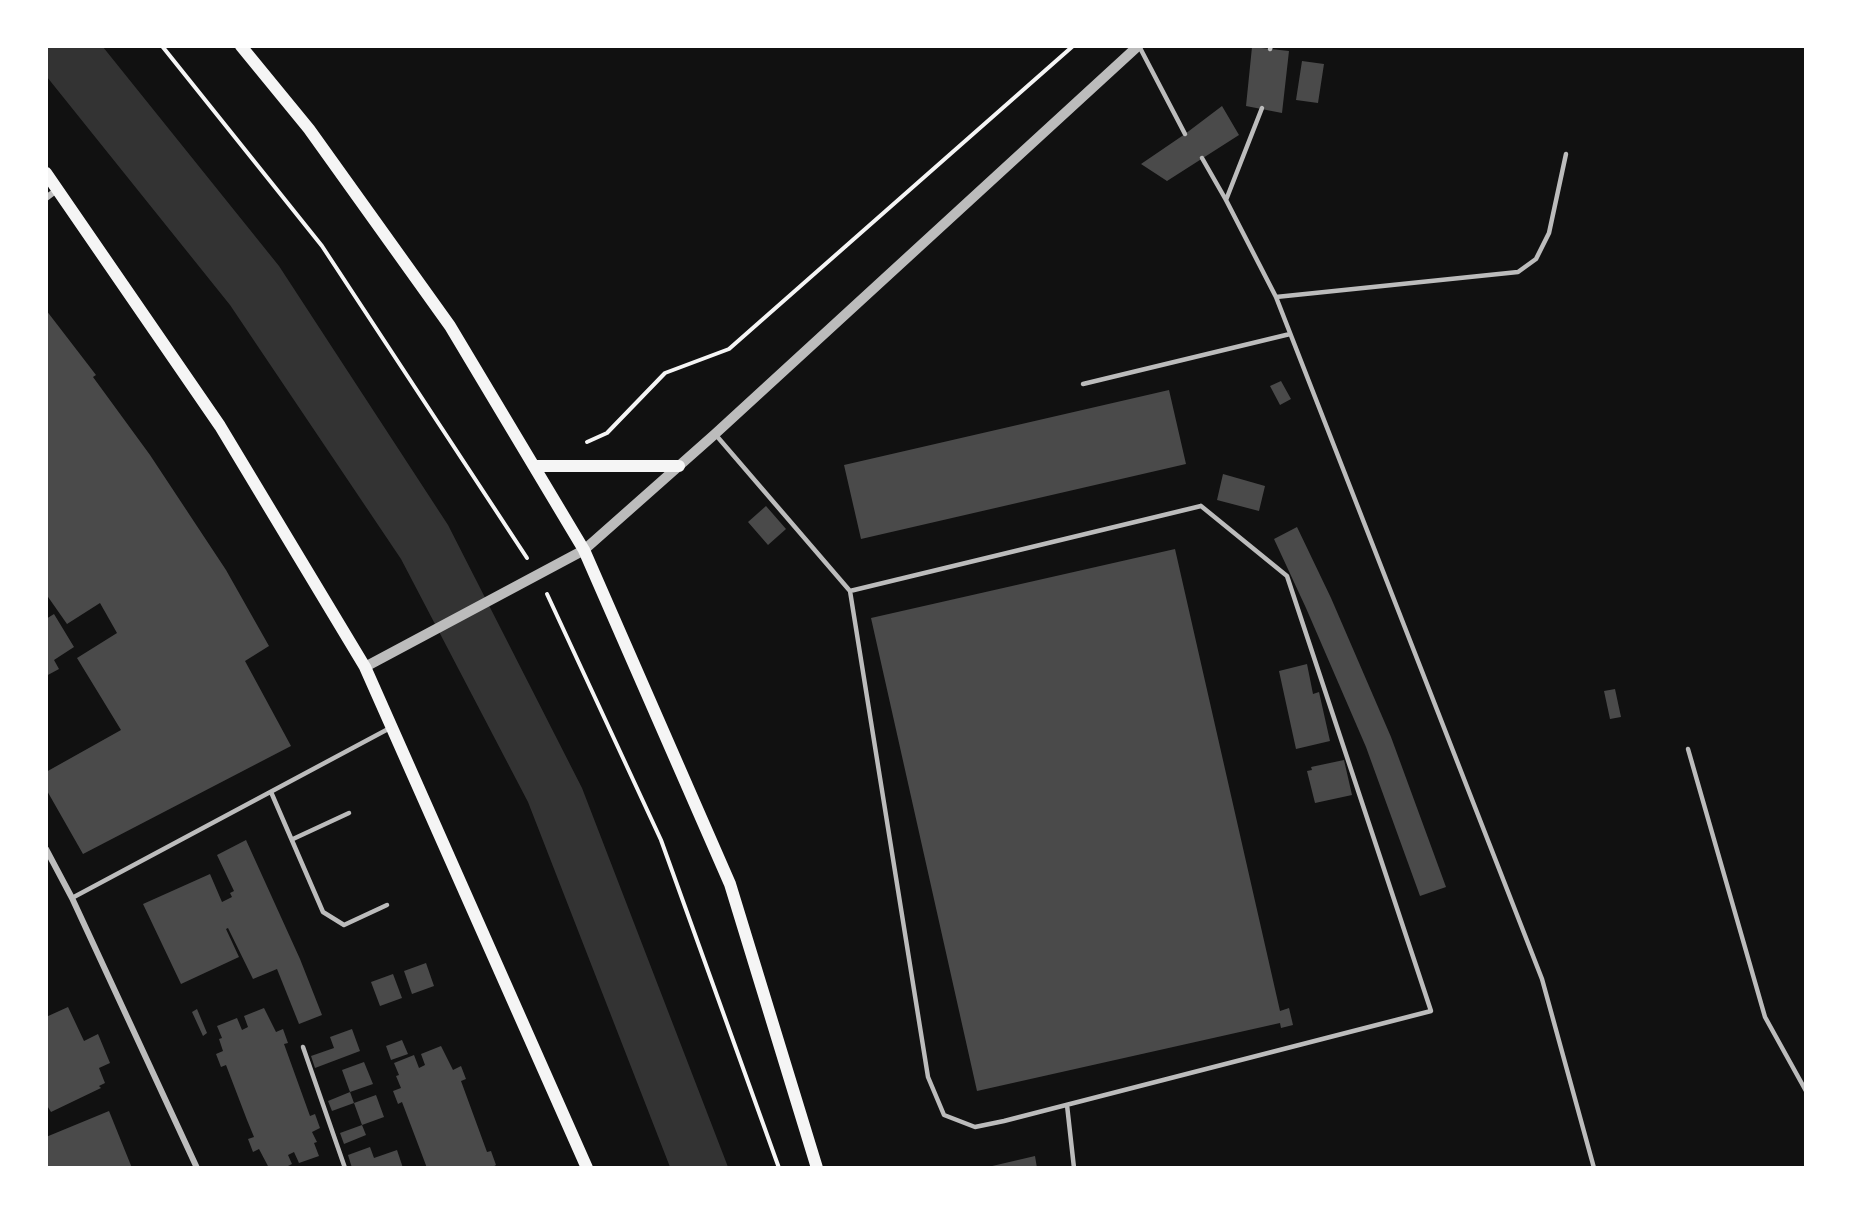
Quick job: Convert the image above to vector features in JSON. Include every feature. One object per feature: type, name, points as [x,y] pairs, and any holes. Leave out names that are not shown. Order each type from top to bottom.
[{"type":"main road","points":[[241,46],[309,129],[450,326],[584,550],[730,884],[817,1167]]},
{"type":"main road","points":[[46,173],[59,188],[220,426],[365,667],[587,1167]]},
{"type":"main road","points":[[534,466],[679,466]]},
{"type":"street","points":[[365,667],[410,645],[584,550],[715,434],[1139,46]]},
{"type":"street","points":[[46,198],[59,188]]},
{"type":"street","points":[[46,849],[72,898],[197,1167]]},
{"type":"lane","points":[[1139,46],[1185,134]]},
{"type":"lane","points":[[1226,200],[1262,108]]},
{"type":"lane","points":[[1276,297],[1518,272],[1536,259],[1549,233],[1566,154]]},
{"type":"lane","points":[[1202,158],[1276,297],[1542,979],[1594,1167]]},
{"type":"lane","points":[[1083,384],[1290,334]]},
{"type":"lane","points":[[715,434],[850,591],[928,1077],[944,1115],[975,1127],[1431,1011],[1287,576],[1202,506],[850,591]]},
{"type":"lane","points":[[72,898],[392,727]]},
{"type":"lane","points":[[1688,749],[1765,1017],[1806,1092]]},
{"type":"lane","points":[[271,792],[323,912],[344,926],[387,905]]},
{"type":"lane","points":[[293,839],[349,813]]},
{"type":"lane","points":[[303,1047],[345,1167]]},
{"type":"lane","points":[[1067,1105],[1074,1167]]},
{"type":"path","points":[[586,443],[607,433],[665,373],[729,349],[1072,46]]},
{"type":"shaded area","points":[[46,47],[103,47],[279,266],[448,525],[582,788],[728,1167],[670,1167],[528,802],[401,559],[230,305],[47,77]]},
{"type":"building","points":[[1252,47],[1289,51],[1282,113],[1246,106]]},
{"type":"building","points":[[1302,61],[1324,64],[1318,103],[1296,100]]},
{"type":"building","points":[[1222,106],[1239,135],[1167,181],[1141,164],[1185,134]]},
{"type":"building","points":[[46,310],[96,375],[93,377],[150,455],[226,570],[269,646],[245,661],[291,746],[83,854],[46,789],[46,772],[121,730],[77,658],[117,633],[100,603],[67,624],[46,594]]},
{"type":"building","points":[[1281,381],[1291,399],[1280,405],[1270,386]]},
{"type":"building","points":[[1169,390],[1186,464],[861,539],[844,465]]},
{"type":"building","points":[[1223,474],[1265,486],[1259,511],[1217,500]]},
{"type":"building","points":[[766,506],[786,529],[768,545],[748,522]]},
{"type":"building","points":[[1297,527],[1331,598],[1391,737],[1446,887],[1420,896],[1366,747],[1274,539]]},
{"type":"building","points":[[1175,549],[1280,1011],[1289,1008],[1293,1025],[1281,1028],[1280,1023],[977,1091],[871,618]]},
{"type":"building","points":[[54,614],[74,647],[54,660],[59,669],[46,676],[46,619]]},
{"type":"building","points":[[1307,664],[1313,694],[1319,692],[1330,741],[1296,749],[1279,671]]},
{"type":"building","points":[[1615,689],[1621,717],[1610,719],[1604,691]]},
{"type":"building","points":[[1344,760],[1352,795],[1315,803],[1307,771],[1312,770],[1311,767]]},
{"type":"building","points":[[246,840],[300,959],[322,1015],[299,1024],[277,969],[253,979],[228,928],[226,929],[239,957],[181,984],[143,904],[210,874],[222,902],[232,897],[230,893],[234,891],[217,855]]},
{"type":"building","points":[[426,963],[434,986],[412,994],[404,971]]},
{"type":"building","points":[[393,974],[402,998],[380,1006],[371,982]]},
{"type":"building","points":[[68,1007],[84,1041],[98,1034],[110,1063],[99,1068],[105,1083],[99,1086],[101,1088],[51,1112],[46,1104],[46,1017]]},
{"type":"building","points":[[264,1008],[276,1032],[283,1029],[288,1043],[284,1044],[310,1116],[315,1114],[320,1128],[312,1132],[317,1142],[314,1143],[319,1156],[299,1163],[294,1152],[288,1155],[292,1164],[284,1168],[269,1168],[259,1149],[253,1152],[248,1139],[254,1137],[226,1065],[221,1067],[216,1054],[223,1051],[219,1039],[222,1038],[217,1026],[237,1018],[242,1030],[248,1027],[244,1016]]},
{"type":"building","points":[[197,1009],[207,1033],[203,1036],[192,1012]]},
{"type":"building","points":[[352,1029],[360,1051],[315,1068],[311,1056],[334,1048],[330,1037]]},
{"type":"building","points":[[402,1040],[408,1054],[391,1060],[386,1046]]},
{"type":"building","points":[[441,1046],[453,1070],[461,1066],[466,1079],[461,1081],[487,1152],[491,1151],[496,1165],[491,1168],[427,1168],[402,1102],[398,1104],[393,1091],[401,1088],[394,1063],[414,1055],[419,1068],[425,1065],[421,1054]]},
{"type":"building","points":[[364,1062],[373,1084],[350,1092],[342,1070]]},
{"type":"building","points":[[350,1092],[354,1103],[332,1111],[328,1101]]},
{"type":"building","points":[[376,1095],[384,1117],[362,1125],[354,1103]]},
{"type":"building","points":[[109,1111],[132,1168],[46,1168],[46,1137]]},
{"type":"building","points":[[362,1125],[366,1135],[344,1144],[340,1133]]},
{"type":"building","points":[[370,1147],[374,1158],[397,1150],[403,1168],[352,1168],[348,1155]]},
{"type":"building","points":[[1035,1156],[1037,1168],[988,1168],[988,1167]]}]
